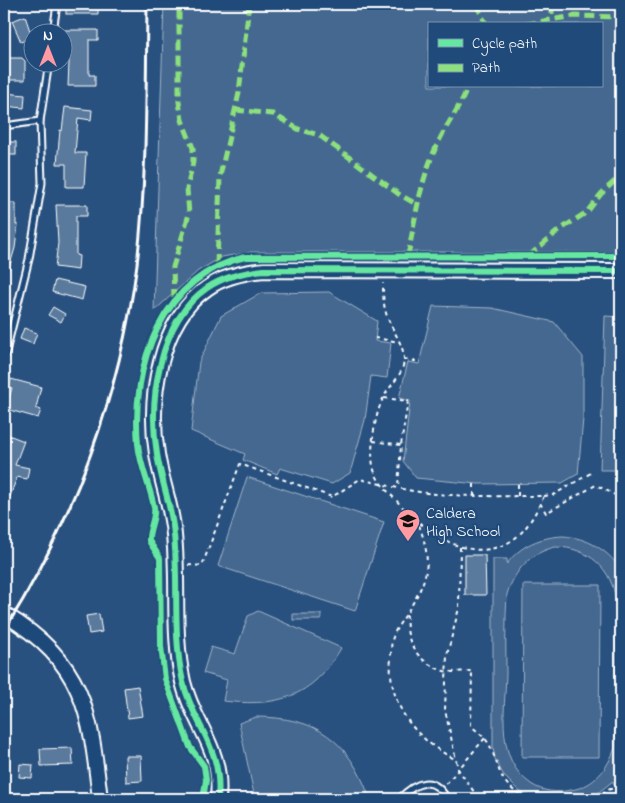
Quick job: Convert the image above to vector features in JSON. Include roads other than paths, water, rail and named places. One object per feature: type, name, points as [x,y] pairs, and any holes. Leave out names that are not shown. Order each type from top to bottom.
[{"type":"street","points":[[218,799],[219,784],[213,749],[189,698],[181,669],[176,632],[176,565],[173,525],[160,471],[154,435],[156,386],[160,367],[174,329],[186,309],[209,287],[243,273],[264,270],[621,271]]},
{"type":"street","points":[[4,614],[48,646],[72,676],[90,724],[100,799]]},
{"type":"lane","points":[[54,22],[57,4]]},
{"type":"lane","points":[[4,360],[29,259],[42,183],[40,121],[47,72]]},
{"type":"lane","points":[[4,126],[40,121]]},
{"type":"lane","points":[[399,799],[410,788],[421,784],[432,784],[442,789],[447,799]]},
{"type":"railway","points":[[4,631],[29,589],[72,501],[106,408],[119,361],[137,264],[143,199],[147,4]]},
{"type":"place","name":"Caldera High School","points":[[408,542]]}]
